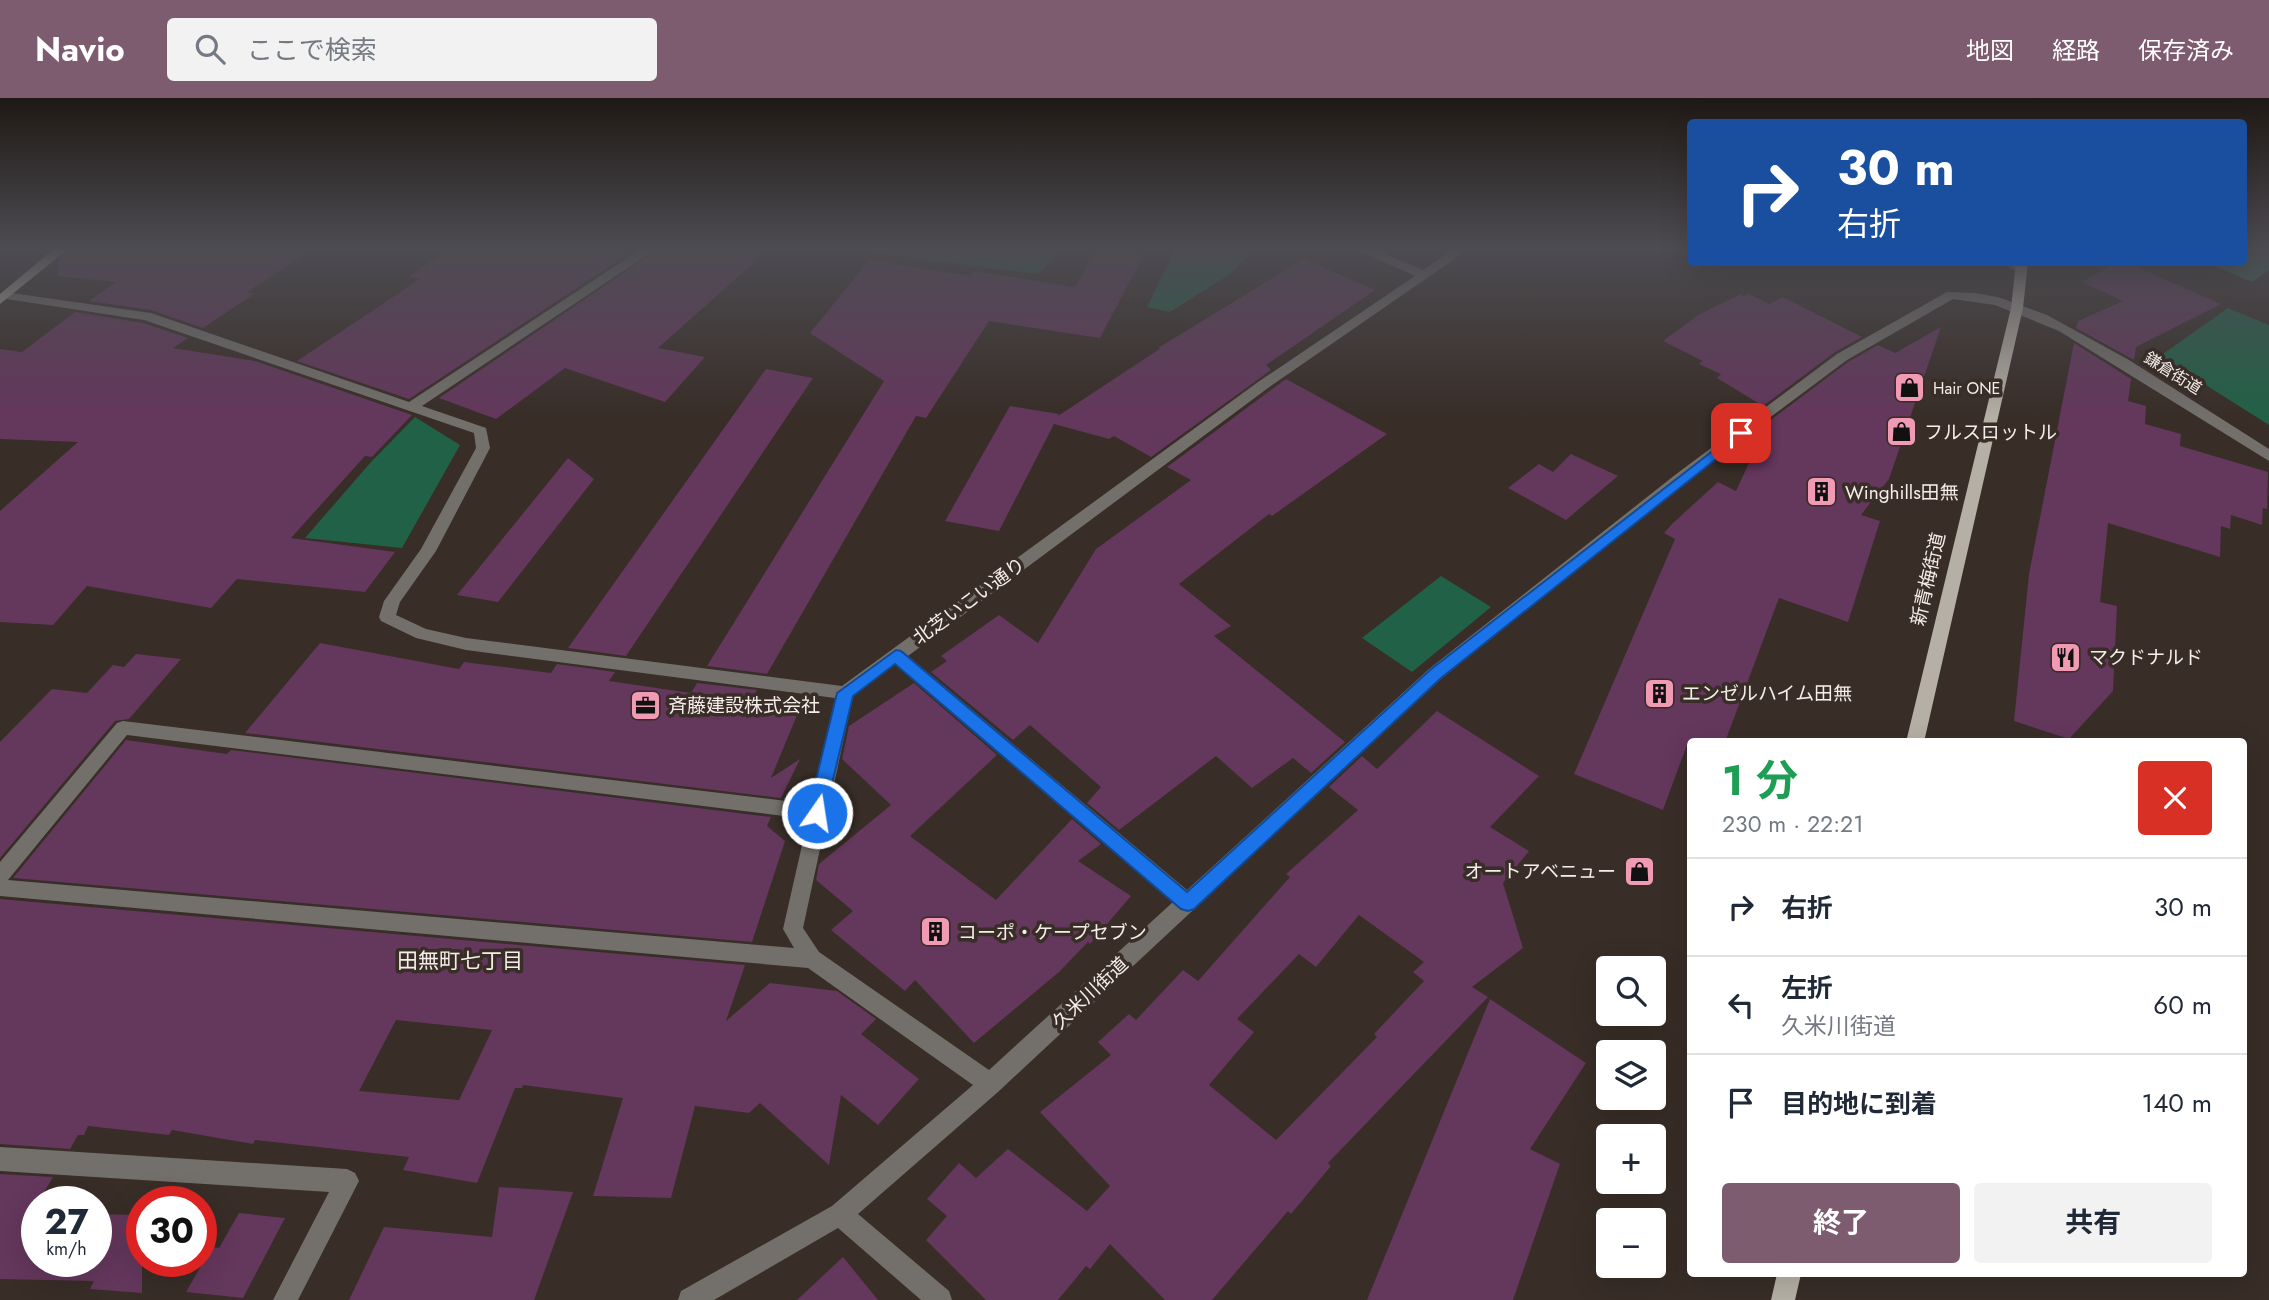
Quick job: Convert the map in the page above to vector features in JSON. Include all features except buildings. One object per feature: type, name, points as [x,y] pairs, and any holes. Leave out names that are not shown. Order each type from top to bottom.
[{"type":"main road","name":"新青梅街道","points":[[1916,738],[2017,308]]},
{"type":"main road","points":[[1783,1300],[1788,1277]]},
{"type":"street","points":[[59,305],[146,316],[481,431],[483,448],[428,551],[392,601],[387,617],[399,626],[432,636],[492,647],[845,693],[793,929],[812,959],[990,1084]]},
{"type":"street","points":[[411,407],[565,305]]},
{"type":"street","name":"北芝いこい通り","points":[[845,693],[1263,386],[1380,305]]},
{"type":"street","name":"久米川街道","points":[[690,1300],[840,1214],[990,1084],[1436,674],[1680,478],[1842,357],[1933,305]]},
{"type":"street","name":"久米川街道","points":[[2006,305],[2017,308]]},
{"type":"street","name":"鎌倉街道","points":[[2017,308],[2055,322],[2152,380],[2269,456]]},
{"type":"street","points":[[896,655],[1188,903]]},
{"type":"street","points":[[0,876],[123,727],[817,813]]},
{"type":"street","points":[[0,888],[812,959]]},
{"type":"street","points":[[0,1159],[347,1181],[285,1300]]},
{"type":"street","points":[[840,1214],[940,1300]]},
{"type":"green space","points":[[1148,305],[1181,305],[1170,312],[1147,307]]},
{"type":"green space","points":[[2228,308],[2269,325],[2269,425],[2160,356]]},
{"type":"green space","points":[[415,417],[460,445],[402,548],[305,538],[371,462]]},
{"type":"green space","points":[[1441,576],[1491,607],[1412,672],[1362,638]]},
{"type":"place","name":"Hair ONE","points":[[1910,388]]},
{"type":"place","name":"フルスロットル","points":[[1901,432]]},
{"type":"place","name":"Winghills田無","points":[[1822,492]]},
{"type":"place","name":"マクドナルド","points":[[2066,657]]},
{"type":"place","name":"エンゼルハイム田無","points":[[1659,693]]},
{"type":"place","name":"斉藤建設株式会社","points":[[645,705]]},
{"type":"place","name":"オートアベニュー","points":[[1639,871]]},
{"type":"place","name":"コーポ・ケープセブン","points":[[935,932]]},
{"type":"district","name":"田無町七丁目","points":[[460,961]]},
{"type":"route","points":[[817,813],[845,693],[896,655],[1188,903],[1436,674],[1680,478],[1741,433]]}]
